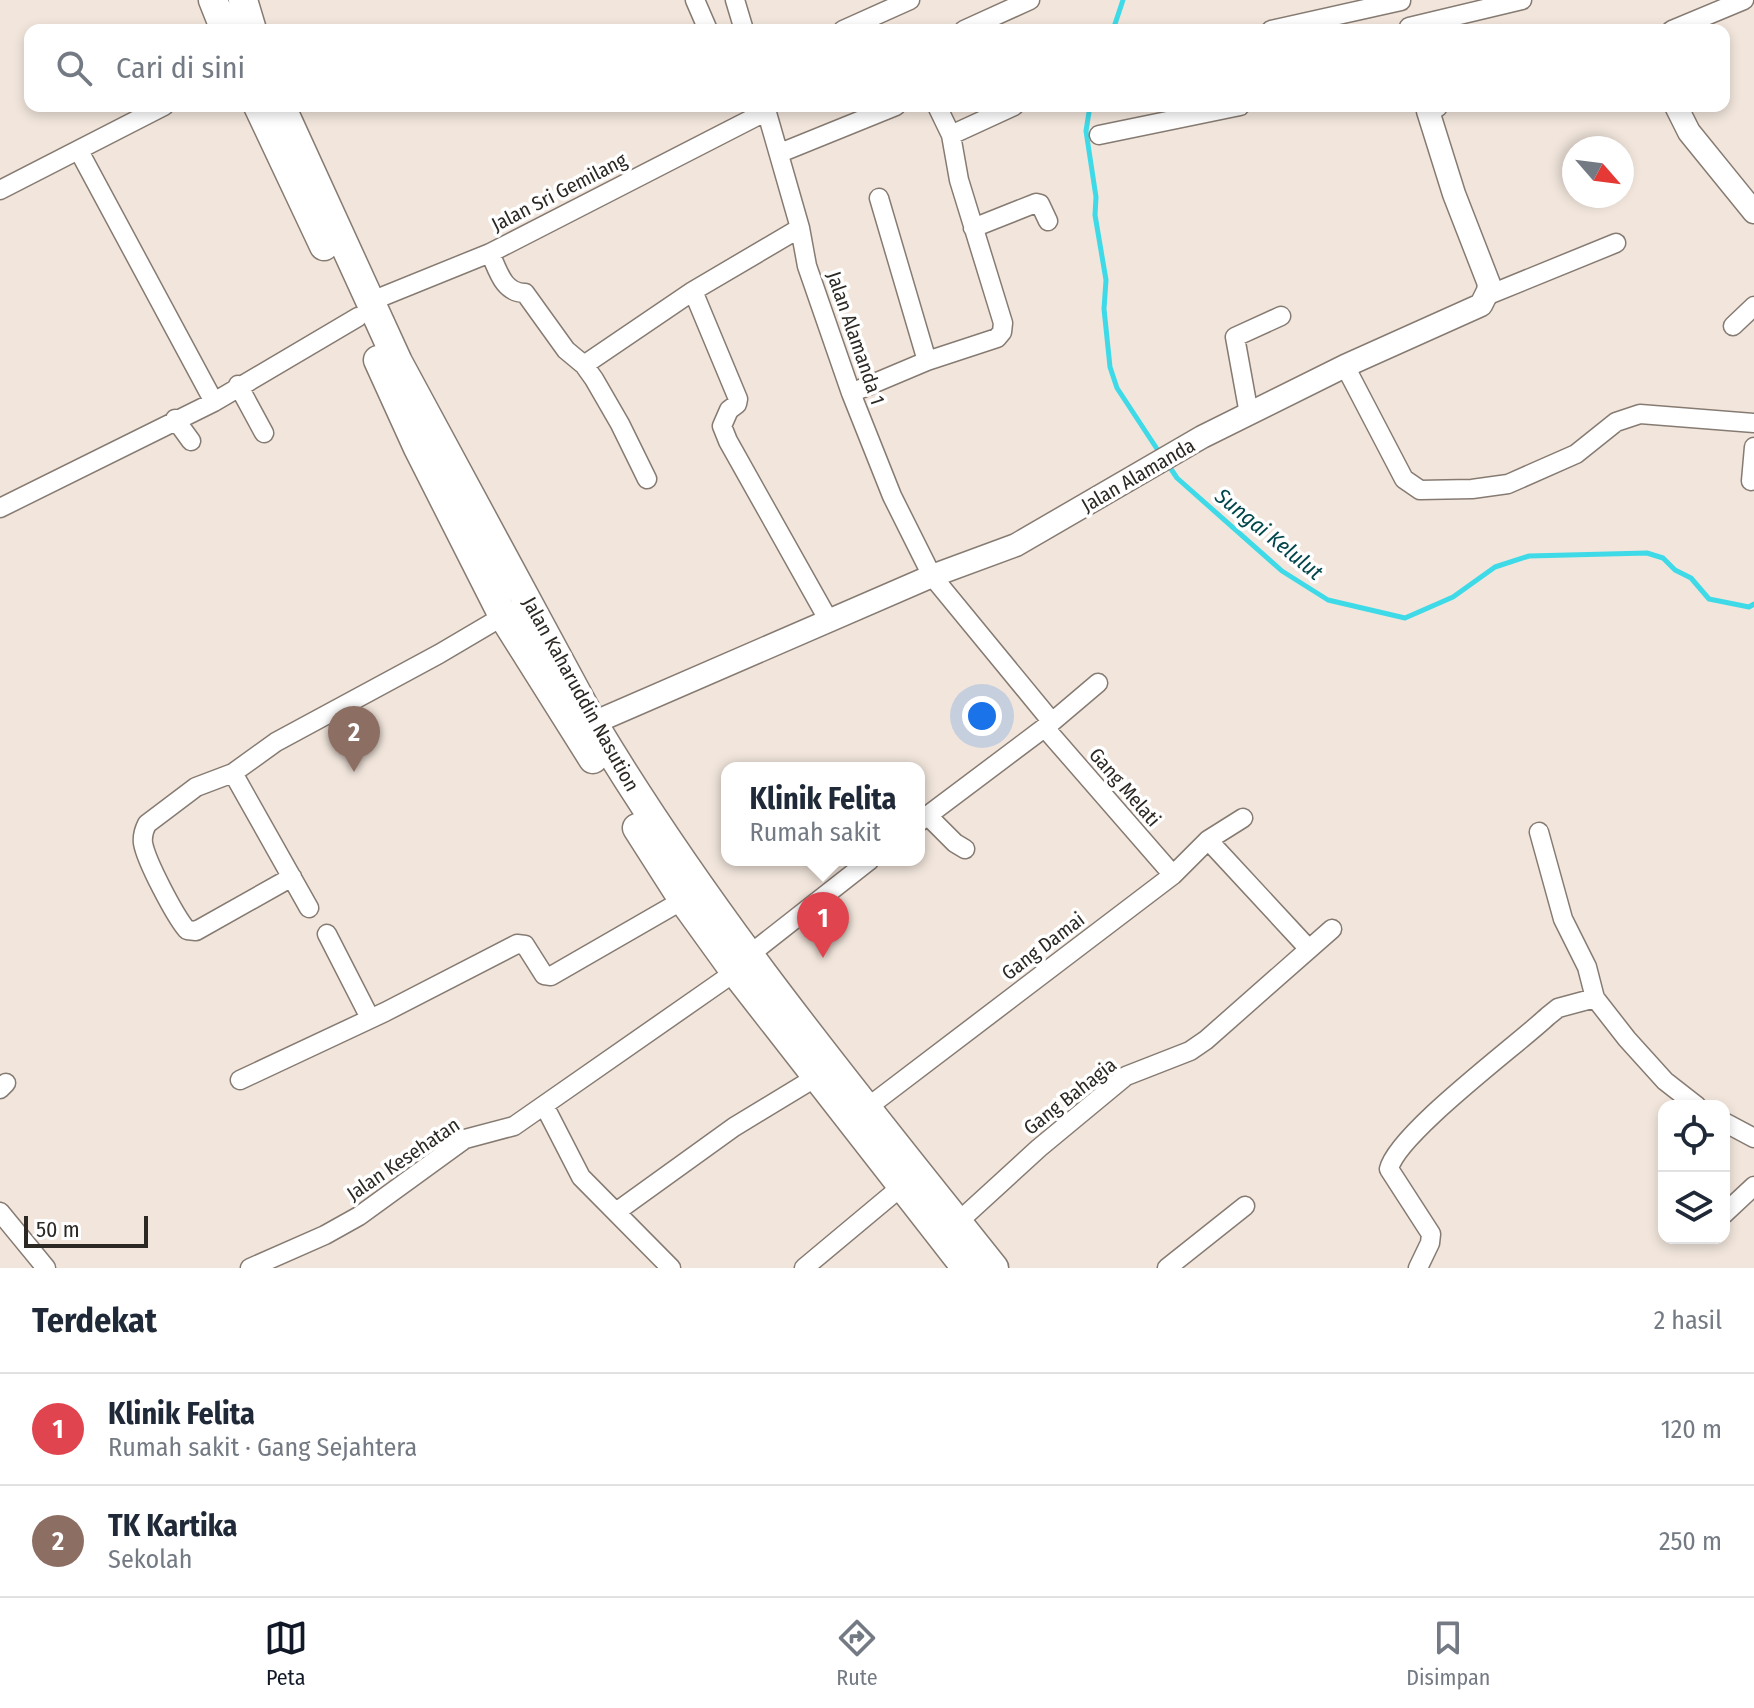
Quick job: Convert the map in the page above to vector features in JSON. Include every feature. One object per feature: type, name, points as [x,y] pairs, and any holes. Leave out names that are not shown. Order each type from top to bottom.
[{"type":"highway","points":[[213,0],[223,24]]},
{"type":"highway","points":[[243,0],[250,24]]},
{"type":"highway","name":"Jalan Kaharuddin Nasution","points":[[261,112],[364,309],[398,362],[593,723],[742,963],[818,1076],[966,1268]]},
{"type":"highway","name":"Jalan Kaharuddin Nasution","points":[[283,112],[418,448],[503,616],[683,900],[868,1107],[994,1268]]},
{"type":"street","points":[[695,0],[705,24]]},
{"type":"street","points":[[735,0],[742,24]]},
{"type":"street","points":[[856,24],[910,0]]},
{"type":"street","points":[[977,24],[1030,0]]},
{"type":"street","points":[[1425,24],[1522,0]]},
{"type":"street","points":[[1686,24],[1744,0]]},
{"type":"street","points":[[1298,24],[1401,1],[1408,24]]},
{"type":"street","points":[[0,190],[153,112]]},
{"type":"street","name":"Jalan Sri Gemilang","points":[[0,508],[214,402],[364,309],[490,253],[759,112]]},
{"type":"street","name":"Jalan Alamanda 1","points":[[766,112],[800,228],[807,266],[851,393],[892,496],[932,576]]},
{"type":"street","points":[[780,153],[881,112]]},
{"type":"street","points":[[851,393],[927,361],[997,338],[1002,332],[1003,323],[959,180],[951,135],[940,112]]},
{"type":"street","points":[[951,135],[1001,112]]},
{"type":"street","points":[[1099,135],[1211,112]]},
{"type":"street","points":[[1431,112],[1454,194],[1489,284],[1486,296]]},
{"type":"street","points":[[1679,112],[1689,132],[1754,212]]},
{"type":"street","points":[[79,151],[214,402]]},
{"type":"street","points":[[879,198],[927,361]]},
{"type":"street","points":[[973,228],[1036,203],[1040,204],[1048,221]]},
{"type":"street","points":[[584,365],[693,291],[800,228]]},
{"type":"street","points":[[1486,296],[1616,243]]},
{"type":"street","points":[[490,253],[504,284],[514,293],[525,293],[566,350],[584,365],[620,424],[647,479]]},
{"type":"street","points":[[693,291],[738,399],[722,426],[728,441],[829,621]]},
{"type":"street","name":"Jalan Alamanda","points":[[593,723],[932,576],[1016,545],[1164,459],[1345,366],[1481,305],[1486,296]]},
{"type":"street","points":[[1733,326],[1754,306]]},
{"type":"street","points":[[1249,414],[1235,337],[1281,316]]},
{"type":"street","points":[[1345,366],[1404,479],[1420,490],[1472,489],[1508,484],[1584,449],[1616,422],[1630,415],[1754,423]]},
{"type":"street","points":[[238,385],[264,433]]},
{"type":"street","points":[[175,419],[191,441]]},
{"type":"street","points":[[1751,481],[1754,447]]},
{"type":"street","name":"Gang Melati","points":[[932,576],[1048,725],[1173,875]]},
{"type":"street","points":[[292,877],[196,931],[187,930],[144,847],[145,827],[196,787],[233,773],[276,742],[529,601]]},
{"type":"street","points":[[925,817],[1048,725],[1098,683]]},
{"type":"street","points":[[233,773],[309,908]]},
{"type":"street","name":"Gang Damai","points":[[868,1107],[1173,875],[1208,840],[1243,818]]},
{"type":"street","points":[[925,820],[965,849]]},
{"type":"street","points":[[1539,832],[1563,919],[1587,967],[1595,998],[1665,1081],[1689,1100]]},
{"type":"street","points":[[1208,840],[1308,948]]},
{"type":"street","name":"Jalan Kesehatan","points":[[250,1268],[325,1235],[359,1216],[465,1139],[514,1126],[742,963],[863,866]]},
{"type":"street","points":[[240,1080],[385,1012],[517,944],[525,945],[544,975],[551,976],[683,900]]},
{"type":"street","name":"Gang Bahagia","points":[[957,1223],[1039,1148],[1126,1076],[1180,1055],[1206,1040],[1332,929]]},
{"type":"street","points":[[327,934],[370,1018]]},
{"type":"street","points":[[1418,1268],[1431,1234],[1389,1169],[1391,1160],[1417,1130],[1558,1008],[1595,998]]},
{"type":"street","points":[[616,1212],[734,1127],[818,1076]]},
{"type":"street","points":[[544,1105],[581,1177],[671,1268]]},
{"type":"street","points":[[1730,1125],[1754,1138]]},
{"type":"street","points":[[1730,1208],[1754,1186]]},
{"type":"street","points":[[804,1268],[901,1187]]},
{"type":"street","points":[[1167,1268],[1245,1206]]},
{"type":"street","points":[[0,1212],[46,1268]]},
{"type":"waterway","name":"Sungai Kelulut","points":[[1115,24],[1123,0]]},
{"type":"waterway","name":"Sungai Kelulut","points":[[1089,112],[1086,131],[1106,280],[1104,309],[1110,367],[1117,388],[1161,455]]},
{"type":"waterway","name":"Sungai Kelulut","points":[[1167,463],[1177,478],[1282,571],[1328,600],[1405,618],[1453,597],[1495,567],[1529,556],[1647,553],[1663,558],[1675,570],[1691,578],[1709,599],[1749,607],[1754,604]]},
{"type":"place","name":"TK Kartika","points":[[354,772]]},
{"type":"place","name":"Klinik Felita","points":[[823,958]]}]
